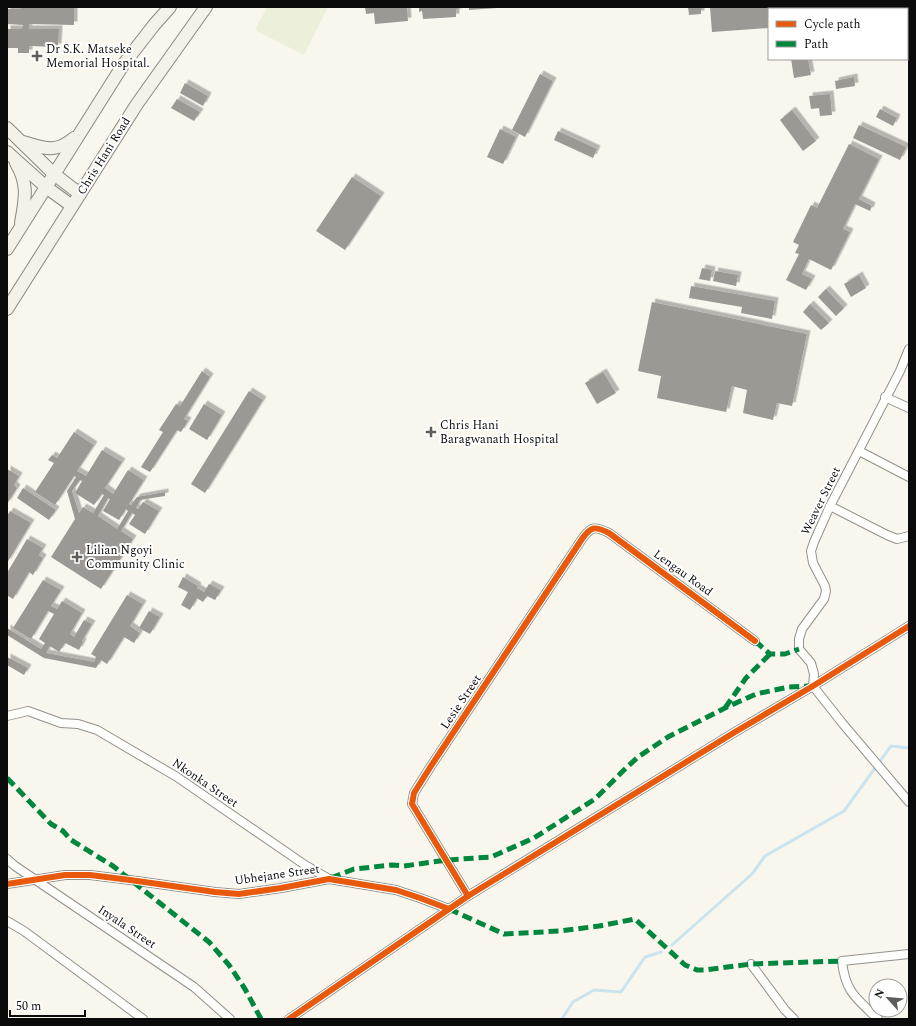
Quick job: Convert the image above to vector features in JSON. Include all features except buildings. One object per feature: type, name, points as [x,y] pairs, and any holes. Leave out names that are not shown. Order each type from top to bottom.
[{"type":"main road","points":[[7,249],[124,65],[154,25],[170,7]]},
{"type":"main road","name":"Chris Hani Road","points":[[7,309],[137,104],[206,7]]},
{"type":"main road","points":[[7,128],[54,174],[80,194]]},
{"type":"main road","points":[[21,142],[45,149],[57,148],[64,146],[80,134]]},
{"type":"main road","points":[[9,154],[46,187],[72,206]]},
{"type":"main road","points":[[9,154],[22,174],[24,180],[25,196],[20,228]]},
{"type":"street","name":"Weaver Street","points":[[813,686],[814,674],[811,663],[800,649],[799,639],[802,629],[825,596],[826,591],[813,563],[811,551],[830,506],[900,371],[909,349]]},
{"type":"street","points":[[886,397],[909,408]]},
{"type":"street","points":[[859,451],[909,477]]},
{"type":"street","points":[[830,506],[897,539],[909,536]]},
{"type":"street","name":"Lengau Road","points":[[595,528],[599,528],[609,533],[755,641]]},
{"type":"street","name":"Lesie Street","points":[[468,896],[412,804],[414,793],[582,539],[589,530],[595,528]]},
{"type":"street","points":[[289,1019],[468,896],[909,626]]},
{"type":"street","points":[[813,686],[843,724],[908,800]]},
{"type":"street","name":"Nkonka Street","points":[[7,716],[28,711],[61,723],[86,726],[110,738],[177,777],[305,865],[329,879]]},
{"type":"street","name":"Inyala Street","points":[[7,859],[15,866],[194,987],[230,1019]]},
{"type":"street","name":"Ubhejane Street","points":[[7,884],[35,879],[90,875],[239,894],[329,879],[396,890],[449,909]]},
{"type":"street","points":[[7,921],[24,931],[143,1019]]},
{"type":"street","points":[[878,1019],[856,998],[849,988],[844,975],[842,961],[909,954]]},
{"type":"street","points":[[751,964],[785,1010],[794,1019]]},
{"type":"green space","points":[[267,7],[328,7],[304,55],[255,30]]},
{"type":"waterway","points":[[672,945],[752,874],[765,856],[844,811],[891,746],[909,748]]},
{"type":"waterway","points":[[562,1019],[573,1002],[594,990],[621,992],[645,957],[661,952]]},
{"type":"marked path","points":[[755,641],[770,654],[785,654],[799,649]]},
{"type":"marked path","points":[[725,708],[746,678],[770,654]]},
{"type":"marked path","points":[[331,878],[354,869],[392,865],[404,866],[447,860],[491,857],[534,838],[595,799],[638,757],[668,737],[756,694],[789,687],[809,686]]},
{"type":"marked path","points":[[7,778],[51,824],[63,831],[71,840],[113,866],[209,942],[229,965],[245,989],[261,1019]]},
{"type":"marked path","points":[[449,909],[504,934],[560,931],[599,926],[635,919],[685,965],[697,970],[751,964],[842,961]]},
{"type":"cycle path","points":[[468,896],[412,804],[414,793],[588,532],[594,528],[597,528],[609,533],[755,641]]},
{"type":"cycle path","points":[[289,1019],[468,896],[909,626]]},
{"type":"cycle path","points":[[7,884],[65,875],[90,875],[239,894],[329,879],[396,890],[449,909]]},
{"type":"place","name":"Dr S.K. Matseke Memorial Hospital.","points":[[37,56]]},
{"type":"place","name":"Chris Hani Baragwanath Hospital","points":[[431,432]]},
{"type":"place","name":"Lilian Ngoyi Community Clinic","points":[[77,557]]}]
